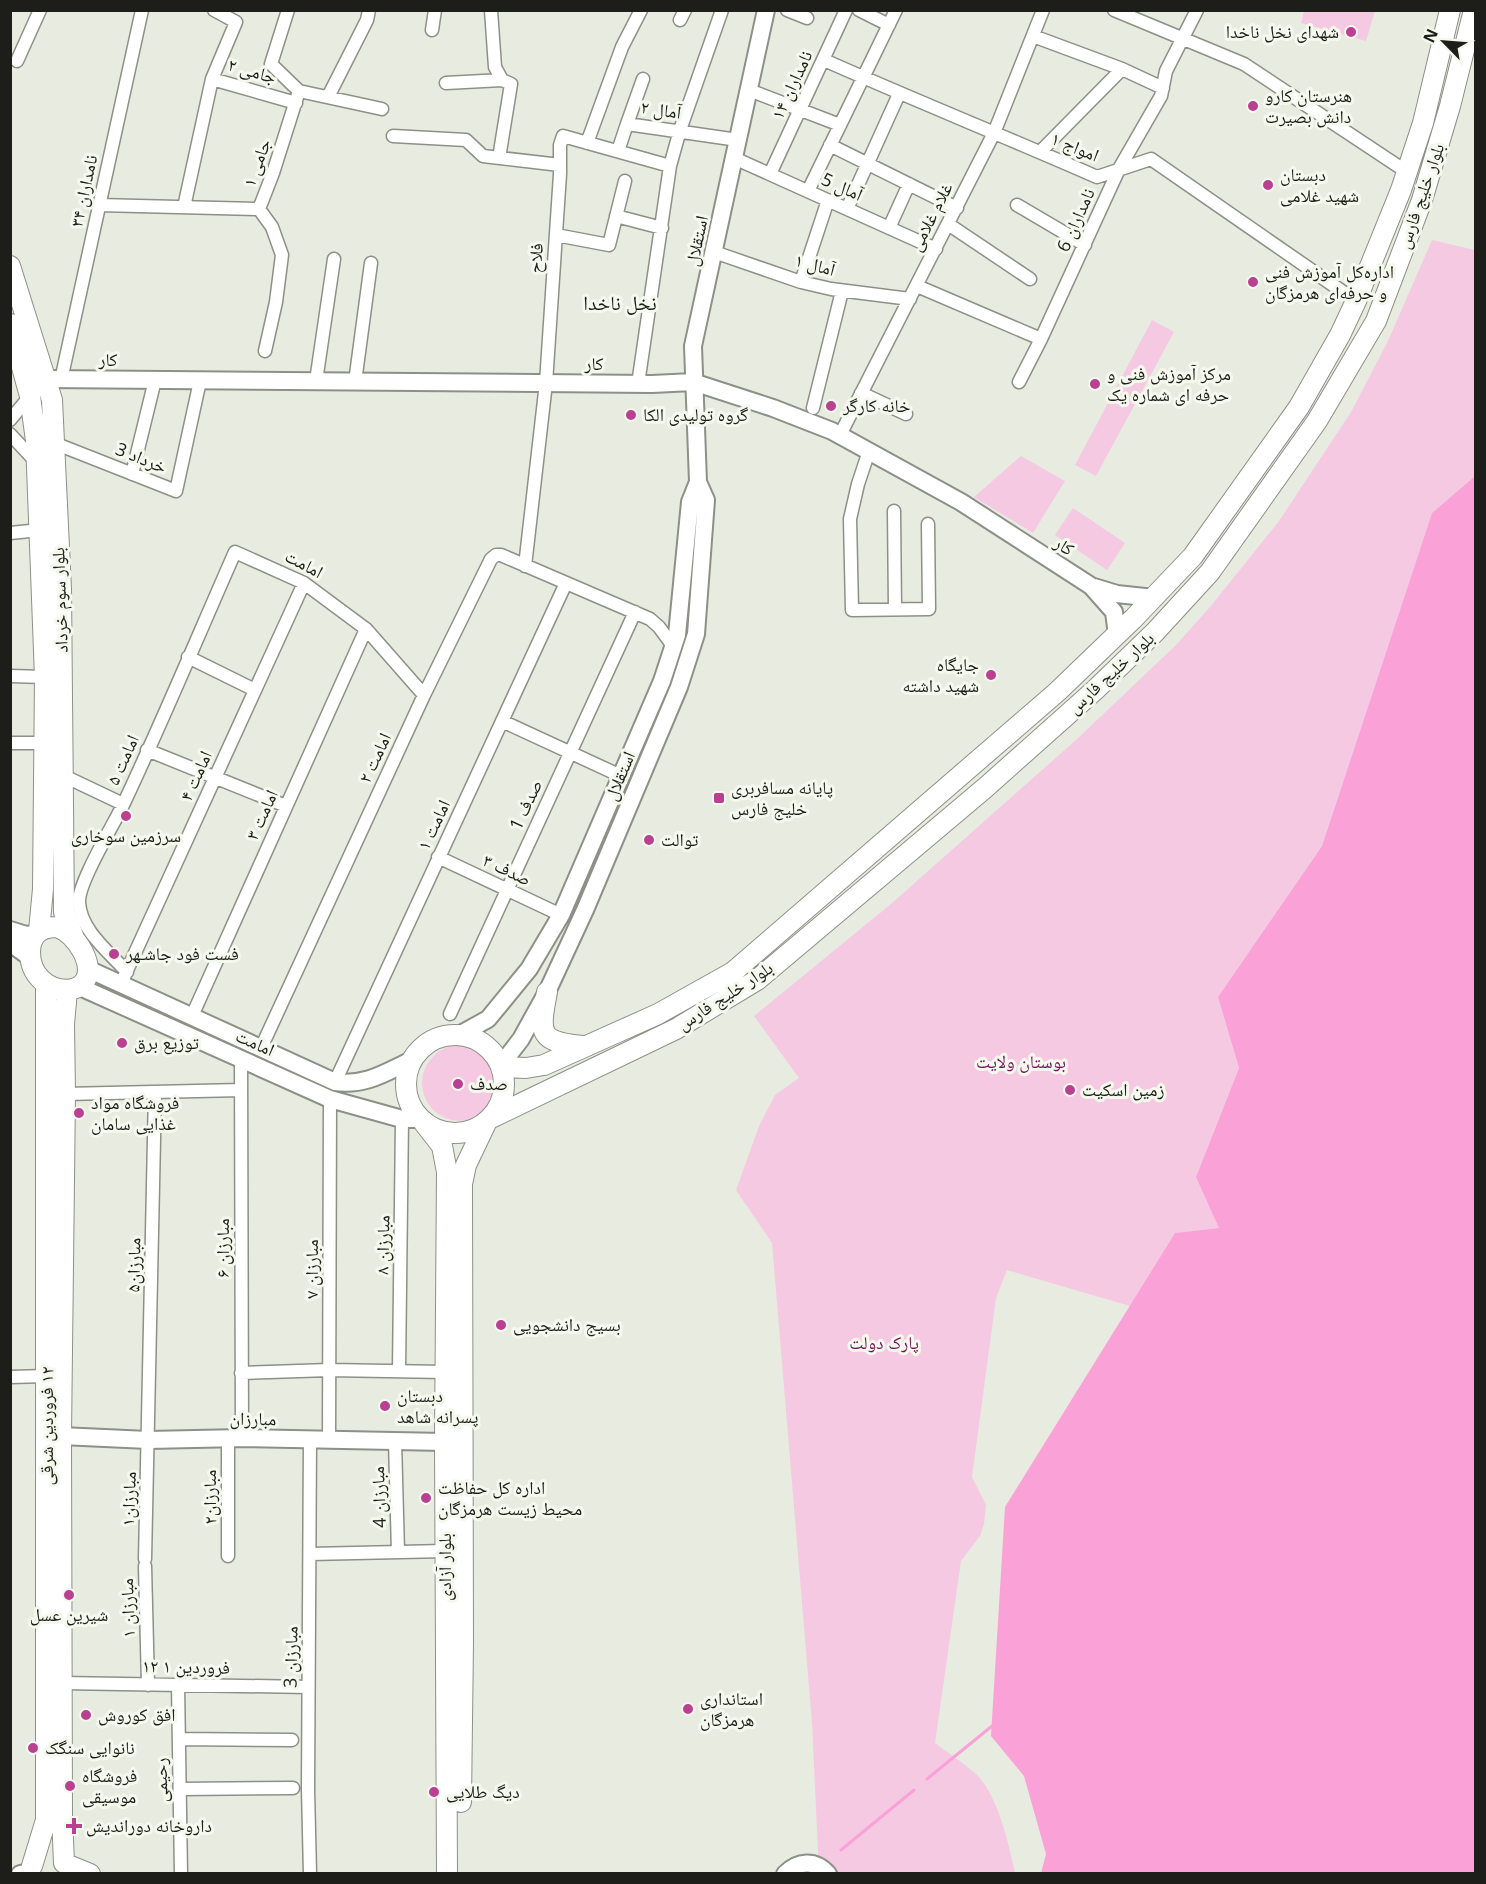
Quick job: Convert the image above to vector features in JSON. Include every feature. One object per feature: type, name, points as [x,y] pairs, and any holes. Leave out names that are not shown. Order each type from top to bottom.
[{"type":"main road","name":"بلوار خلیج فارس","points":[[501,1066],[525,1068],[544,1065],[658,1014],[733,972],[1057,692],[1154,598],[1193,556],[1299,407],[1340,335],[1356,301],[1407,172],[1423,123],[1450,10]]},
{"type":"main road","name":"بلوار خلیج فارس","points":[[489,1121],[676,1029],[757,980],[985,788],[1078,705],[1155,632],[1210,572],[1317,421],[1376,321],[1422,200],[1450,106],[1474,10]]},
{"type":"main road","name":"بلوار سوم خرداد","points":[[10,266],[53,380],[61,589],[64,912],[74,939]]},
{"type":"main road","name":"بلوار سوم خرداد","points":[[10,324],[30,396],[37,462],[45,677],[43,889],[38,932]]},
{"type":"main road","points":[[43,889],[48,894],[55,894],[61,890],[63,883]]},
{"type":"main road","points":[[57,927],[74,939],[82,951],[78,982],[46,984],[31,958],[32,941],[44,928],[57,927]]},
{"type":"main road","name":"١٢ فروردین شرقی","points":[[70,1867],[54,1818],[47,1376],[56,1025],[78,982]]},
{"type":"main road","name":"١٢ فروردین شرقی","points":[[25,1871],[54,1818],[62,1683],[60,1436],[65,1094],[56,1025],[46,984]]},
{"type":"main road","points":[[547,992],[543,1024],[549,1038],[555,1042],[586,1046]]},
{"type":"main road","points":[[447,1035],[459,1035],[477,1040],[487,1046],[501,1066],[504,1080],[504,1094],[499,1107],[489,1121],[471,1131],[455,1134],[438,1131],[415,1120],[407,1097],[406,1078],[412,1060],[427,1042],[447,1035]]},
{"type":"main road","name":"بلوار آزادی","points":[[415,1120],[442,1146],[447,1172],[445,1372],[447,1874]]},
{"type":"main road","name":"بلوار آزادی","points":[[460,1874],[463,1641],[462,1184],[466,1165],[489,1121]]},
{"type":"main road","points":[[25,1871],[50,1859],[90,1874]]},
{"type":"street","points":[[17,61],[40,10]]},
{"type":"street","name":"نامداران ۳۴","points":[[53,380],[99,205],[142,10]]},
{"type":"street","name":"جامی ۲","points":[[214,10],[236,22],[212,78],[298,97]]},
{"type":"street","points":[[288,10],[271,64],[298,97],[328,98],[382,109]]},
{"type":"street","points":[[328,98],[367,20],[369,10]]},
{"type":"street","points":[[432,30],[435,10]]},
{"type":"street","points":[[491,10],[495,67],[502,80]]},
{"type":"street","points":[[641,10],[622,47],[587,143],[670,166]]},
{"type":"street","points":[[638,384],[670,166],[680,130],[722,10]]},
{"type":"street","name":"استقلال","points":[[501,1066],[521,1039],[547,992],[585,910],[679,687],[696,634],[706,500],[698,482],[693,346],[766,10]]},
{"type":"street","points":[[786,10],[807,18]]},
{"type":"street","name":"نامداران ۱۴","points":[[770,174],[846,10]]},
{"type":"street","points":[[859,10],[889,25]]},
{"type":"street","points":[[808,191],[896,10]]},
{"type":"street","name":"غلام غلامی","points":[[840,435],[994,133],[1043,10]]},
{"type":"street","points":[[1113,10],[1244,64],[1407,172]]},
{"type":"street","name":"نامداران 6","points":[[1019,382],[1119,170],[1161,96],[1166,71],[1197,10]]},
{"type":"street","points":[[1032,36],[1122,69],[1163,88]]},
{"type":"street","name":"امواج ۱","points":[[824,60],[898,94],[930,105],[1097,177],[1151,159],[1356,301]]},
{"type":"street","points":[[1040,152],[1122,69]]},
{"type":"street","points":[[184,207],[212,78]]},
{"type":"street","name":"آمال ۲","points":[[643,79],[627,123],[738,140]]},
{"type":"street","points":[[446,83],[502,80],[511,84],[499,158]]},
{"type":"street","points":[[749,90],[840,125]]},
{"type":"street","points":[[847,209],[898,94]]},
{"type":"street","name":"جامی ۱","points":[[99,205],[259,209],[298,97]]},
{"type":"street","points":[[618,151],[627,123]]},
{"type":"street","points":[[393,136],[466,140],[483,156],[560,165]]},
{"type":"street","name":"فلاح","points":[[525,566],[546,383],[560,145],[563,136],[587,143]]},
{"type":"street","points":[[830,145],[957,208]]},
{"type":"street","name":"آمال 5","points":[[735,158],[936,249]]},
{"type":"street","points":[[556,235],[609,245],[625,181]]},
{"type":"street","points":[[889,228],[909,184]]},
{"type":"street","points":[[801,282],[828,200]]},
{"type":"street","points":[[1017,205],[1085,246]]},
{"type":"street","points":[[259,209],[272,227],[282,255],[276,302],[265,351]]},
{"type":"street","points":[[616,216],[662,228]]},
{"type":"street","points":[[948,224],[1029,279]]},
{"type":"street","name":"آمال ۱","points":[[714,252],[801,282],[842,291],[910,299]]},
{"type":"street","points":[[316,381],[334,260]]},
{"type":"street","points":[[355,382],[371,263]]},
{"type":"street","points":[[916,286],[1041,339]]},
{"type":"street","points":[[813,408],[842,291]]},
{"type":"street","name":"کار","points":[[53,380],[638,384],[693,382],[773,408],[840,435],[961,502],[1091,586]]},
{"type":"street","points":[[132,474],[155,380]]},
{"type":"street","name":"خرداد 3","points":[[54,443],[176,491],[200,381]]},
{"type":"street","points":[[861,393],[906,414]]},
{"type":"street","points":[[10,420],[30,396]]},
{"type":"street","points":[[10,434],[37,462]]},
{"type":"street","points":[[869,451],[850,519],[852,610],[929,609],[928,524]]},
{"type":"street","name":"استقلال","points":[[459,1035],[488,1019],[529,969],[561,915],[662,681],[673,646],[690,502],[698,482]]},
{"type":"street","points":[[894,511],[895,609]]},
{"type":"street","points":[[10,532],[40,530]]},
{"type":"street","name":"امامت","points":[[235,552],[304,583],[366,629],[424,695]]},
{"type":"street","name":"امامت ۵","points":[[124,978],[80,918],[78,899],[84,882],[123,804],[235,552]]},
{"type":"street","name":"امامت ۲","points":[[261,1048],[424,695],[491,559],[496,555],[501,555],[650,619]]},
{"type":"street","name":"امامت ۴","points":[[124,978],[304,583]]},
{"type":"street","name":"امامت ۱","points":[[343,1083],[438,857],[566,583]]},
{"type":"street","points":[[1091,586],[1117,594],[1154,598]]},
{"type":"street","points":[[1091,586],[1114,612],[1117,635]]},
{"type":"street","name":"صدف 1","points":[[450,1014],[635,612]]},
{"type":"street","points":[[650,619],[678,618]]},
{"type":"street","points":[[650,619],[673,646]]},
{"type":"street","name":"امامت ۳","points":[[192,1016],[366,629]]},
{"type":"street","points":[[188,657],[255,690]]},
{"type":"street","points":[[10,676],[45,677]]},
{"type":"street","points":[[502,721],[621,776]]},
{"type":"street","points":[[10,743],[44,744]]},
{"type":"street","points":[[147,750],[286,806]]},
{"type":"street","points":[[64,776],[123,804]]},
{"type":"street","name":"صدف ۳","points":[[438,857],[561,915]]},
{"type":"street","points":[[10,930],[26,934],[38,932]]},
{"type":"street","points":[[10,943],[31,958]]},
{"type":"street","name":"امامت","points":[[78,982],[124,978],[192,1016],[343,1083]]},
{"type":"street","name":"امامت","points":[[78,982],[337,1101],[415,1120]]},
{"type":"street","name":"مبارزان ۶","points":[[235,1438],[242,1373],[241,1058]]},
{"type":"street","points":[[343,1083],[369,1081],[412,1060]]},
{"type":"street","points":[[337,1101],[359,1101],[363,1096],[363,1090],[343,1083]]},
{"type":"street","points":[[65,1094],[241,1090]]},
{"type":"street","name":"مبارزان۵","points":[[148,1440],[155,1092]]},
{"type":"street","name":"مبارزان ۷","points":[[329,1440],[337,1101]]},
{"type":"street","name":"مبارزان ۸","points":[[399,1371],[415,1120]]},
{"type":"street","points":[[242,1373],[329,1370],[445,1372]]},
{"type":"street","points":[[10,1377],[47,1376]]},
{"type":"street","name":"مبارزان","points":[[60,1436],[148,1440],[235,1438],[445,1442]]},
{"type":"street","name":"مبارزان۲","points":[[228,1556],[235,1438]]},
{"type":"street","name":"مبارزان۱","points":[[145,1562],[148,1440]]},
{"type":"street","name":"مبارزان 3","points":[[310,1440],[308,1687],[310,1874]]},
{"type":"street","name":"مبارزان 4","points":[[395,1441],[398,1552]]},
{"type":"street","points":[[310,1554],[445,1551]]},
{"type":"street","name":"مبارزان ۱","points":[[145,1562],[148,1685]]},
{"type":"street","name":"۱۲ فروردین ۱","points":[[62,1683],[308,1687]]},
{"type":"street","name":"رحیمی","points":[[178,1685],[181,1874]]},
{"type":"street","points":[[179,1739],[292,1740]]},
{"type":"street","points":[[180,1789],[293,1788]]},
{"type":"street","points":[[785,1874],[791,1868],[809,1863],[818,1865],[828,1874]]},
{"type":"green space","name":"شهدای نخل ناخدا","points":[[1304,10],[1375,11],[1366,41],[1301,23]]},
{"type":"green space","name":"بوستان ولایت","points":[[1432,240],[1475,250],[1475,476],[1432,513],[1322,846],[1218,997],[1239,1068],[1196,1177],[1220,1228],[1175,1233],[1130,1306],[1007,1270],[996,1298],[972,1477],[986,1505],[984,1524],[980,1536],[961,1561],[935,1743],[976,1774],[991,1794],[1002,1821],[1015,1873],[819,1873],[812,1723],[772,1243],[736,1190],[759,1126],[775,1095],[799,1078],[754,1016],[891,904],[1077,739],[1176,645],[1210,607],[1279,521],[1351,412],[1388,341]]},
{"type":"green space","points":[[1152,320],[1174,332],[1096,476],[1075,465]]},
{"type":"green space","points":[[1021,456],[1065,481],[1033,533],[974,497]]},
{"type":"green space","points":[[1073,508],[1125,543],[1107,570],[1055,535]]},
{"type":"green space","points":[[460,1045],[474,1048],[487,1056],[495,1069],[498,1083],[495,1097],[487,1110],[474,1118],[460,1121],[446,1118],[433,1110],[425,1097],[422,1083],[425,1069],[433,1056],[446,1048]]},
{"type":"shaded area","points":[[1475,476],[1475,1873],[1041,1873],[1046,1854],[1024,1776],[991,1736],[1005,1507],[1175,1233],[1219,1228],[1196,1177],[1239,1068],[1218,997],[1322,846],[1432,513]]},
{"type":"waterway","points":[[927,1779],[992,1726]]},
{"type":"waterway","points":[[841,1850],[914,1790]]},
{"type":"place","name":"شهدای نخل ناخدا","points":[[1351,32]]},
{"type":"place","name":"هنرستان کارو دانش بصیرت","points":[[1253,106]]},
{"type":"place","name":"دبستان شهید غلامی","points":[[1268,185]]},
{"type":"place","name":"اداره‌کل آموزش فنى و حرفه‌اى هرمزگان","points":[[1253,282]]},
{"type":"place","name":"مرکز آموزش فنی و حرفه ای شماره یک","points":[[1095,384]]},
{"type":"place","name":"خانه کارگر","points":[[831,406]]},
{"type":"place","name":"گروه تولیدی الکا","points":[[631,415]]},
{"type":"place","name":"جایگاه شهید داشته","points":[[991,675]]},
{"type":"place","name":"پایانه مسافربری خلیج فارس","points":[[719,798]]},
{"type":"place","name":"سرزمین سوخاری","points":[[126,816]]},
{"type":"place","name":"توالت","points":[[649,840]]},
{"type":"place","name":"فست فود جاشـهر","points":[[114,954]]},
{"type":"place","name":"توزیع برق","points":[[122,1043]]},
{"type":"place","name":"صدف","points":[[458,1084]]},
{"type":"place","name":"زمین اسکیت","points":[[1070,1090]]},
{"type":"place","name":"فروشگاه مواد غذایی سامان","points":[[79,1113]]},
{"type":"place","name":"بسیج دانشجویی","points":[[501,1325]]},
{"type":"place","name":"دبستان پسرانه شاهد","points":[[385,1406]]},
{"type":"place","name":"اداره کل حفاظت محیط زیست هرمزگان","points":[[426,1498]]},
{"type":"place","name":"شیرین عسل","points":[[69,1595]]},
{"type":"place","name":"استانداری هرمزگان","points":[[688,1709]]},
{"type":"place","name":"افق کوروش","points":[[86,1715]]},
{"type":"place","name":"نانوایی سنگک","points":[[33,1748]]},
{"type":"place","name":"فروشگاه موسیقی","points":[[70,1786]]},
{"type":"place","name":"دیگ طلایی","points":[[434,1792]]},
{"type":"place","name":"داروخانه دوراندیش","points":[[74,1826]]},
{"type":"district","name":"نخل ناخدا","points":[[620,303]]},
{"type":"park label","name":"پارک دولت","points":[[884,1343]]}]
